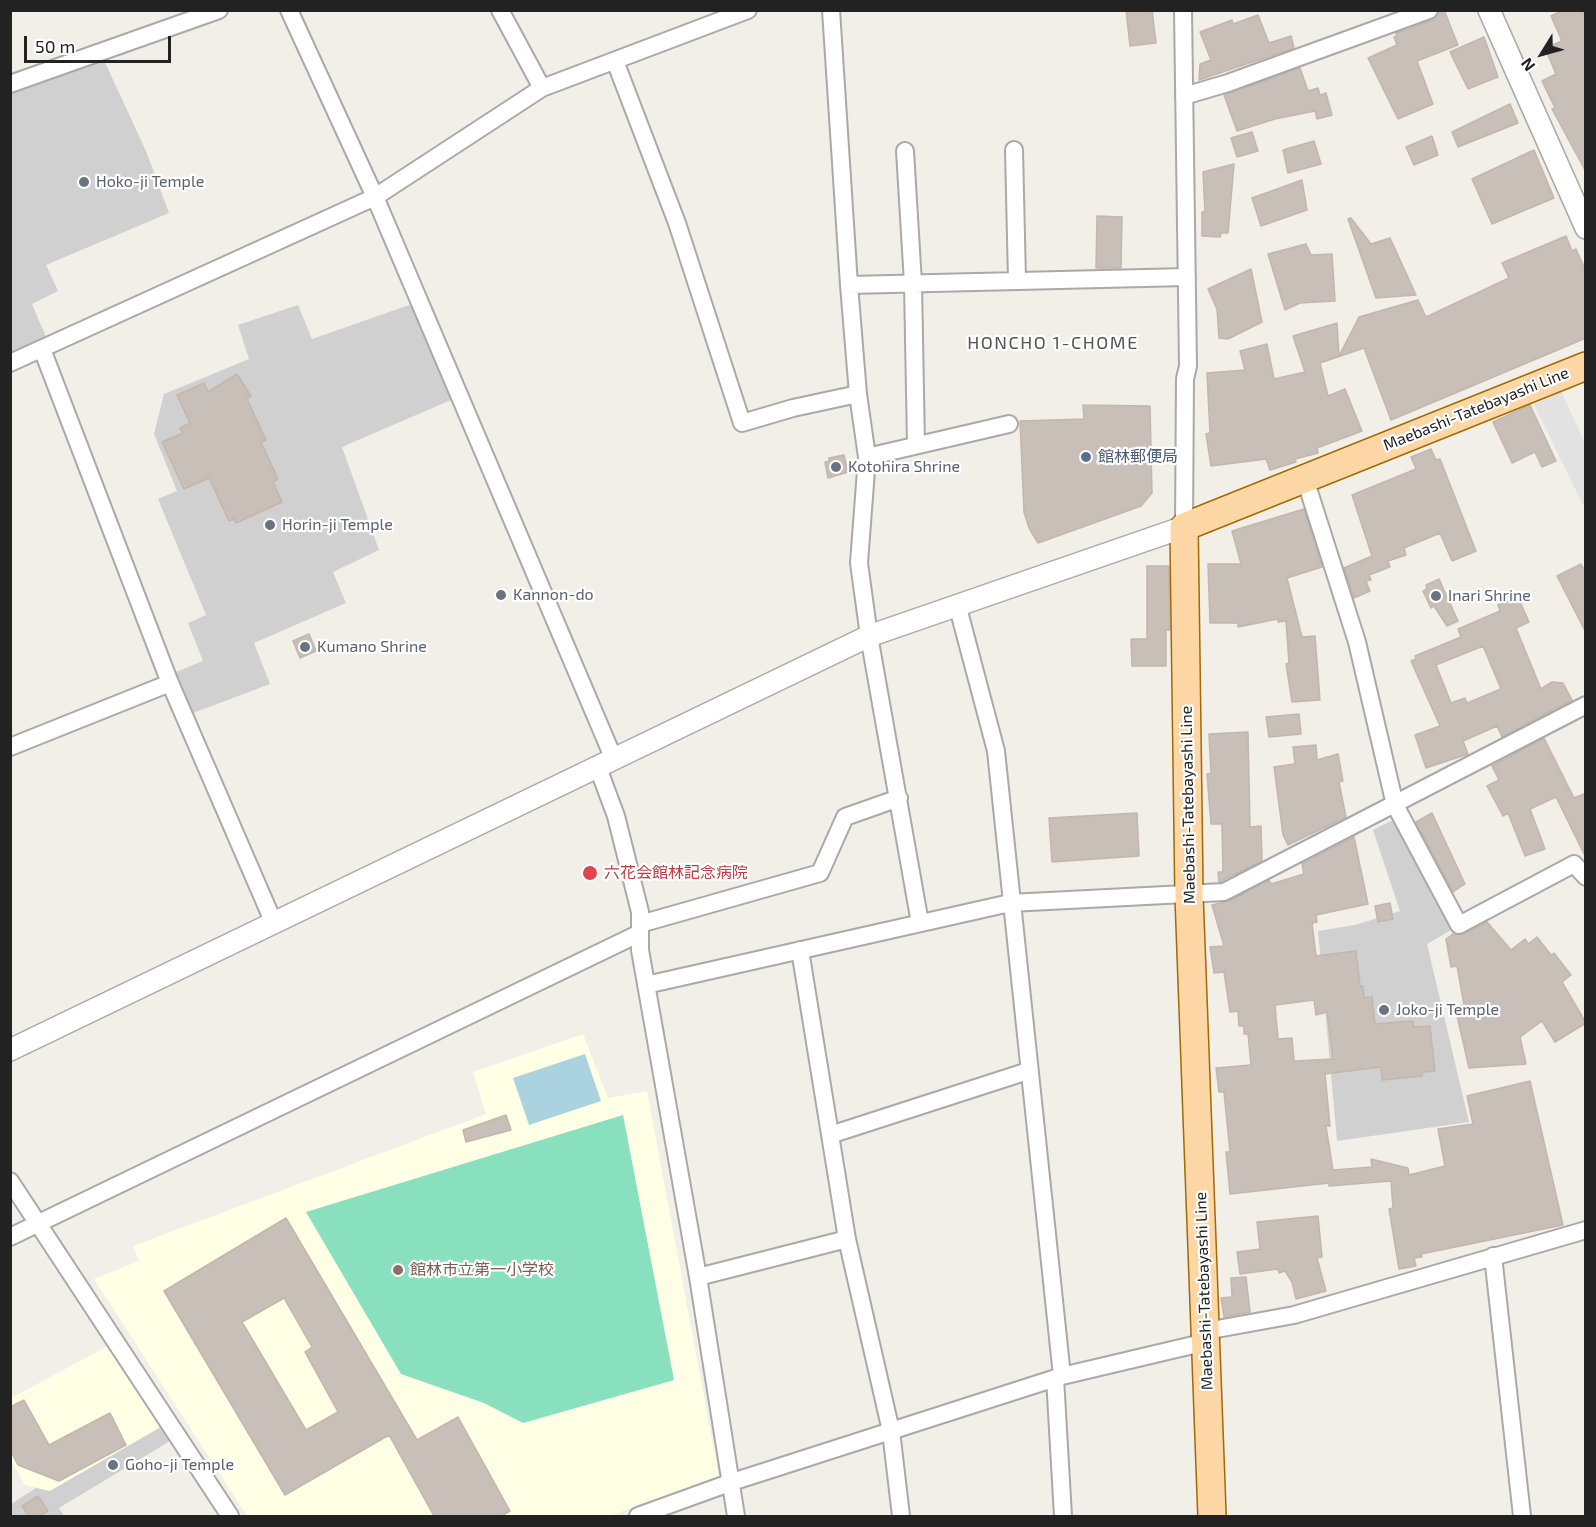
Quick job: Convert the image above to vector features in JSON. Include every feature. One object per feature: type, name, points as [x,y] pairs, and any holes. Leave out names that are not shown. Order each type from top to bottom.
[{"type":"main road","name":"Maebashi-Tatebayashi Line","points":[[1212,1516],[1189,895],[1184,527],[1586,366]]},
{"type":"street","points":[[10,84],[219,10]]},
{"type":"street","points":[[289,10],[375,197],[605,761],[615,816],[640,912],[646,985],[698,1277],[736,1516]]},
{"type":"street","points":[[500,10],[542,88]]},
{"type":"street","points":[[10,363],[375,197],[542,88],[748,10]]},
{"type":"street","points":[[831,10],[849,285],[858,394],[867,457],[859,563],[869,636],[920,923]]},
{"type":"street","points":[[10,1050],[273,921],[869,636],[1184,527],[1187,277],[1183,10]]},
{"type":"street","points":[[1184,96],[1228,83],[1429,10]]},
{"type":"street","points":[[1489,10],[1586,228]]},
{"type":"street","points":[[615,61],[677,223],[742,423],[794,408],[858,394]]},
{"type":"street","points":[[1014,150],[1017,281]]},
{"type":"street","points":[[905,151],[913,283],[916,446]]},
{"type":"street","points":[[849,285],[1187,277]]},
{"type":"street","points":[[42,348],[170,683],[273,921]]},
{"type":"street","points":[[867,457],[1009,424]]},
{"type":"street","points":[[1305,478],[1357,642],[1395,804],[1459,925],[1574,864],[1586,878]]},
{"type":"street","points":[[957,604],[996,752],[1058,1377],[1063,1516]]},
{"type":"street","points":[[10,747],[170,683]]},
{"type":"street","points":[[646,985],[1010,903],[1224,892],[1586,705]]},
{"type":"street","points":[[10,1237],[640,929],[820,873],[845,817],[899,798]]},
{"type":"street","points":[[800,950],[847,1239],[891,1431],[902,1516]]},
{"type":"street","points":[[830,1135],[1028,1071]]},
{"type":"street","points":[[10,1181],[230,1516]]},
{"type":"street","points":[[638,1516],[732,1482],[1058,1377],[1294,1315],[1586,1230]]},
{"type":"street","points":[[698,1277],[847,1239]]},
{"type":"street","points":[[1493,1256],[1522,1516]]},
{"type":"shaded area","name":"Hoko-ji Temple","points":[[103,58],[146,151],[169,213],[46,265],[58,291],[32,304],[46,337],[11,352],[11,91]]},
{"type":"shaded area","name":"Horin-ji Temple","points":[[412,304],[451,400],[342,447],[379,550],[333,572],[346,603],[254,643],[270,684],[193,713],[176,672],[203,661],[188,623],[206,615],[158,499],[177,491],[154,434],[164,394],[249,359],[238,325],[298,305],[312,339]]},
{"type":"shaded area","points":[[1561,391],[1585,443],[1586,504],[1583,505],[1534,404]]},
{"type":"shaded area","name":"Joko-ji Temple","points":[[1397,818],[1453,929],[1427,944],[1469,1122],[1337,1141],[1318,931],[1355,925],[1400,911],[1373,830]]},
{"type":"shaded area","name":"館林市立第一小学校","points":[[583,1034],[608,1098],[647,1091],[719,1477],[609,1516],[247,1516],[94,1279],[139,1261],[133,1246],[486,1114],[473,1072]]},
{"type":"shaded area","points":[[108,1346],[161,1427],[50,1491],[25,1485],[11,1460],[11,1398]]},
{"type":"shaded area","name":"Goho-ji Temple","points":[[161,1427],[170,1441],[59,1508],[64,1516],[11,1516],[11,1504],[36,1488],[50,1491]]},
{"type":"green space","points":[[623,1115],[674,1380],[523,1423],[484,1403],[401,1374],[306,1212]]},
{"type":"water","points":[[585,1054],[601,1101],[529,1125],[513,1078]]},
{"type":"building","points":[[1126,10],[1152,10],[1156,43],[1130,46]]},
{"type":"building","points":[[1439,10],[1444,10],[1458,45],[1417,61],[1433,104],[1398,119],[1368,58],[1397,45],[1394,37],[1397,36],[1396,33],[1433,20]]},
{"type":"building","points":[[1563,10],[1582,10],[1586,19],[1586,172],[1552,109],[1555,108],[1542,81],[1556,74],[1545,48],[1562,41],[1551,16]]},
{"type":"building","points":[[1258,15],[1269,43],[1291,36],[1294,48],[1199,80],[1200,64],[1211,60],[1200,32],[1232,20],[1233,24]]},
{"type":"building","points":[[1484,37],[1498,77],[1468,89],[1450,52]]},
{"type":"building","points":[[1300,68],[1308,91],[1318,88],[1320,95],[1326,93],[1332,115],[1317,119],[1315,111],[1275,119],[1237,131],[1224,95]]},
{"type":"building","points":[[1510,104],[1518,123],[1458,147],[1452,132]]},
{"type":"building","points":[[1252,132],[1258,151],[1237,157],[1231,138]]},
{"type":"building","points":[[1432,136],[1438,155],[1414,165],[1406,147]]},
{"type":"building","points":[[1314,141],[1321,164],[1288,173],[1283,150]]},
{"type":"building","points":[[1534,150],[1554,198],[1492,224],[1472,179]]},
{"type":"building","points":[[1234,164],[1228,233],[1221,233],[1220,237],[1202,236],[1202,212],[1205,212],[1203,172]]},
{"type":"building","points":[[1302,180],[1307,210],[1261,226],[1252,198]]},
{"type":"building","points":[[1097,216],[1122,217],[1121,268],[1096,268]]},
{"type":"building","points":[[1351,218],[1371,244],[1390,238],[1416,295],[1376,298],[1348,219]]},
{"type":"building","points":[[1566,236],[1572,251],[1576,249],[1586,271],[1586,338],[1391,420],[1364,348],[1320,363],[1328,396],[1345,389],[1362,431],[1317,448],[1318,453],[1295,459],[1296,462],[1270,470],[1266,459],[1211,466],[1206,434],[1210,433],[1207,373],[1245,370],[1240,351],[1267,344],[1274,379],[1305,372],[1293,336],[1337,323],[1339,356],[1359,317],[1418,300],[1426,317],[1509,278],[1502,263]]},
{"type":"building","points":[[1306,244],[1311,255],[1332,254],[1335,301],[1300,303],[1285,310],[1268,254]]},
{"type":"building","points":[[1251,269],[1262,322],[1228,339],[1219,338],[1217,309],[1208,289]]},
{"type":"building","points":[[237,374],[251,396],[247,399],[266,440],[261,442],[278,479],[273,482],[282,502],[236,523],[234,519],[229,521],[209,478],[184,489],[162,442],[183,433],[180,428],[190,423],[177,395],[204,383],[208,392]]},
{"type":"building","name":"館林郵便局","points":[[1083,405],[1150,406],[1152,493],[1141,506],[1038,543],[1029,528],[1024,512],[1020,421],[1084,419]]},
{"type":"building","points":[[1530,405],[1556,461],[1542,467],[1535,452],[1512,463],[1493,422]]},
{"type":"building","points":[[1431,449],[1436,460],[1440,459],[1476,551],[1452,561],[1440,533],[1404,548],[1406,555],[1388,561],[1390,567],[1369,575],[1371,580],[1366,581],[1370,591],[1354,598],[1344,568],[1372,556],[1352,495],[1416,469],[1411,457]]},
{"type":"building","name":"Kotohira Shrine","points":[[844,455],[848,472],[828,478],[825,462],[829,461],[829,458]]},
{"type":"building","points":[[1304,509],[1322,567],[1287,578],[1302,637],[1315,636],[1320,700],[1292,702],[1286,664],[1289,663],[1286,621],[1278,622],[1278,619],[1238,627],[1238,623],[1210,623],[1208,564],[1241,564],[1232,531]]},
{"type":"building","points":[[1581,564],[1586,573],[1586,633],[1557,576]]},
{"type":"building","points":[[1147,566],[1169,566],[1170,630],[1166,630],[1166,666],[1132,666],[1131,639],[1147,639]]},
{"type":"building","name":"Inari Shrine","points":[[1439,579],[1458,621],[1447,626],[1434,606],[1431,608],[1423,591],[1427,589],[1426,585]]},
{"type":"building","points":[[1518,597],[1529,622],[1516,628],[1541,689],[1552,682],[1563,683],[1572,700],[1502,737],[1497,726],[1463,741],[1468,754],[1426,768],[1415,735],[1440,726],[1411,661],[1416,659],[1415,656],[1461,637],[1458,629],[1500,611],[1498,605]],"holes":[[[1483,646],[1501,689],[1467,703],[1465,698],[1451,703],[1436,665]]]},
{"type":"building","name":"Kumano Shrine","points":[[309,634],[316,651],[300,658],[293,641]]},
{"type":"building","points":[[1299,714],[1301,734],[1269,737],[1266,717]]},
{"type":"building","points":[[1248,732],[1250,827],[1261,826],[1262,861],[1219,882],[1218,872],[1223,872],[1222,824],[1211,824],[1207,774],[1211,773],[1209,734]]},
{"type":"building","points":[[1544,738],[1574,798],[1586,793],[1586,858],[1556,797],[1530,809],[1545,849],[1525,856],[1508,813],[1503,816],[1487,786],[1499,780],[1492,766]]},
{"type":"building","points":[[1316,745],[1317,760],[1338,754],[1343,781],[1339,782],[1346,817],[1288,845],[1283,835],[1274,767],[1295,764],[1293,747]]},
{"type":"building","points":[[1137,813],[1139,856],[1052,862],[1049,818]]},
{"type":"building","points":[[1432,813],[1465,884],[1453,892],[1416,822]]},
{"type":"building","points":[[1354,837],[1368,904],[1316,915],[1317,922],[1312,923],[1316,956],[1356,951],[1360,986],[1363,986],[1364,998],[1372,997],[1375,1024],[1413,1021],[1414,1027],[1430,1026],[1435,1071],[1423,1072],[1422,1076],[1382,1080],[1381,1067],[1325,1074],[1330,1126],[1326,1126],[1333,1170],[1372,1167],[1371,1159],[1408,1168],[1409,1175],[1445,1166],[1438,1129],[1473,1124],[1467,1096],[1530,1081],[1563,1225],[1421,1254],[1422,1257],[1414,1258],[1416,1266],[1399,1269],[1389,1209],[1393,1208],[1391,1181],[1329,1186],[1329,1183],[1230,1194],[1226,1152],[1230,1152],[1224,1092],[1219,1092],[1216,1068],[1251,1065],[1248,1034],[1244,1034],[1244,1026],[1239,1026],[1238,1011],[1230,1012],[1224,972],[1214,973],[1210,947],[1224,946],[1212,905],[1229,901],[1269,880],[1271,884],[1304,874],[1302,864]],"holes":[[[1314,1000],[1316,1015],[1327,1012],[1333,1059],[1294,1061],[1292,1038],[1278,1039],[1275,1005]]]},
{"type":"building","points":[[1390,903],[1393,919],[1378,922],[1375,906]]},
{"type":"building","points":[[1487,922],[1511,950],[1525,939],[1528,944],[1537,937],[1551,955],[1554,953],[1571,975],[1562,982],[1586,1023],[1555,1042],[1542,1021],[1520,1037],[1526,1064],[1469,1068],[1455,1007],[1464,1005],[1457,966],[1451,967],[1446,939],[1453,934],[1464,934]]},
{"type":"building","points":[[506,1115],[511,1130],[466,1142],[463,1130]]},
{"type":"building","points":[[1318,1216],[1322,1257],[1317,1258],[1326,1291],[1296,1299],[1292,1282],[1285,1271],[1279,1273],[1278,1269],[1240,1274],[1237,1252],[1260,1249],[1257,1222]]},
{"type":"building","points":[[286,1218],[417,1440],[458,1417],[510,1511],[501,1516],[434,1516],[389,1435],[285,1495],[164,1291]],"holes":[[[284,1298],[312,1347],[305,1352],[338,1412],[306,1430],[242,1322]]]},
{"type":"building","points":[[1246,1277],[1250,1312],[1224,1317],[1221,1298],[1232,1297],[1231,1278]]},
{"type":"building","points":[[24,1400],[49,1445],[110,1413],[126,1445],[59,1481],[18,1465],[10,1450],[10,1407]]},
{"type":"building","points":[[38,1496],[48,1511],[39,1516],[29,1516],[22,1506]]},
{"type":"place","name":"Hoko-ji Temple","points":[[84,182]]},
{"type":"place","name":"館林郵便局","points":[[1086,457]]},
{"type":"place","name":"Kotohira Shrine","points":[[836,467]]},
{"type":"place","name":"Horin-ji Temple","points":[[270,525]]},
{"type":"place","name":"Kannon-do","points":[[501,595]]},
{"type":"place","name":"Inari Shrine","points":[[1436,596]]},
{"type":"place","name":"Kumano Shrine","points":[[305,647]]},
{"type":"place","name":"六花会館林記念病院","points":[[590,873]]},
{"type":"place","name":"Joko-ji Temple","points":[[1384,1010]]},
{"type":"place","name":"館林市立第一小学校","points":[[398,1270]]},
{"type":"place","name":"Goho-ji Temple","points":[[113,1465]]},
{"type":"district","name":"HONCHO 1-CHOME","points":[[1053,343]]}]
